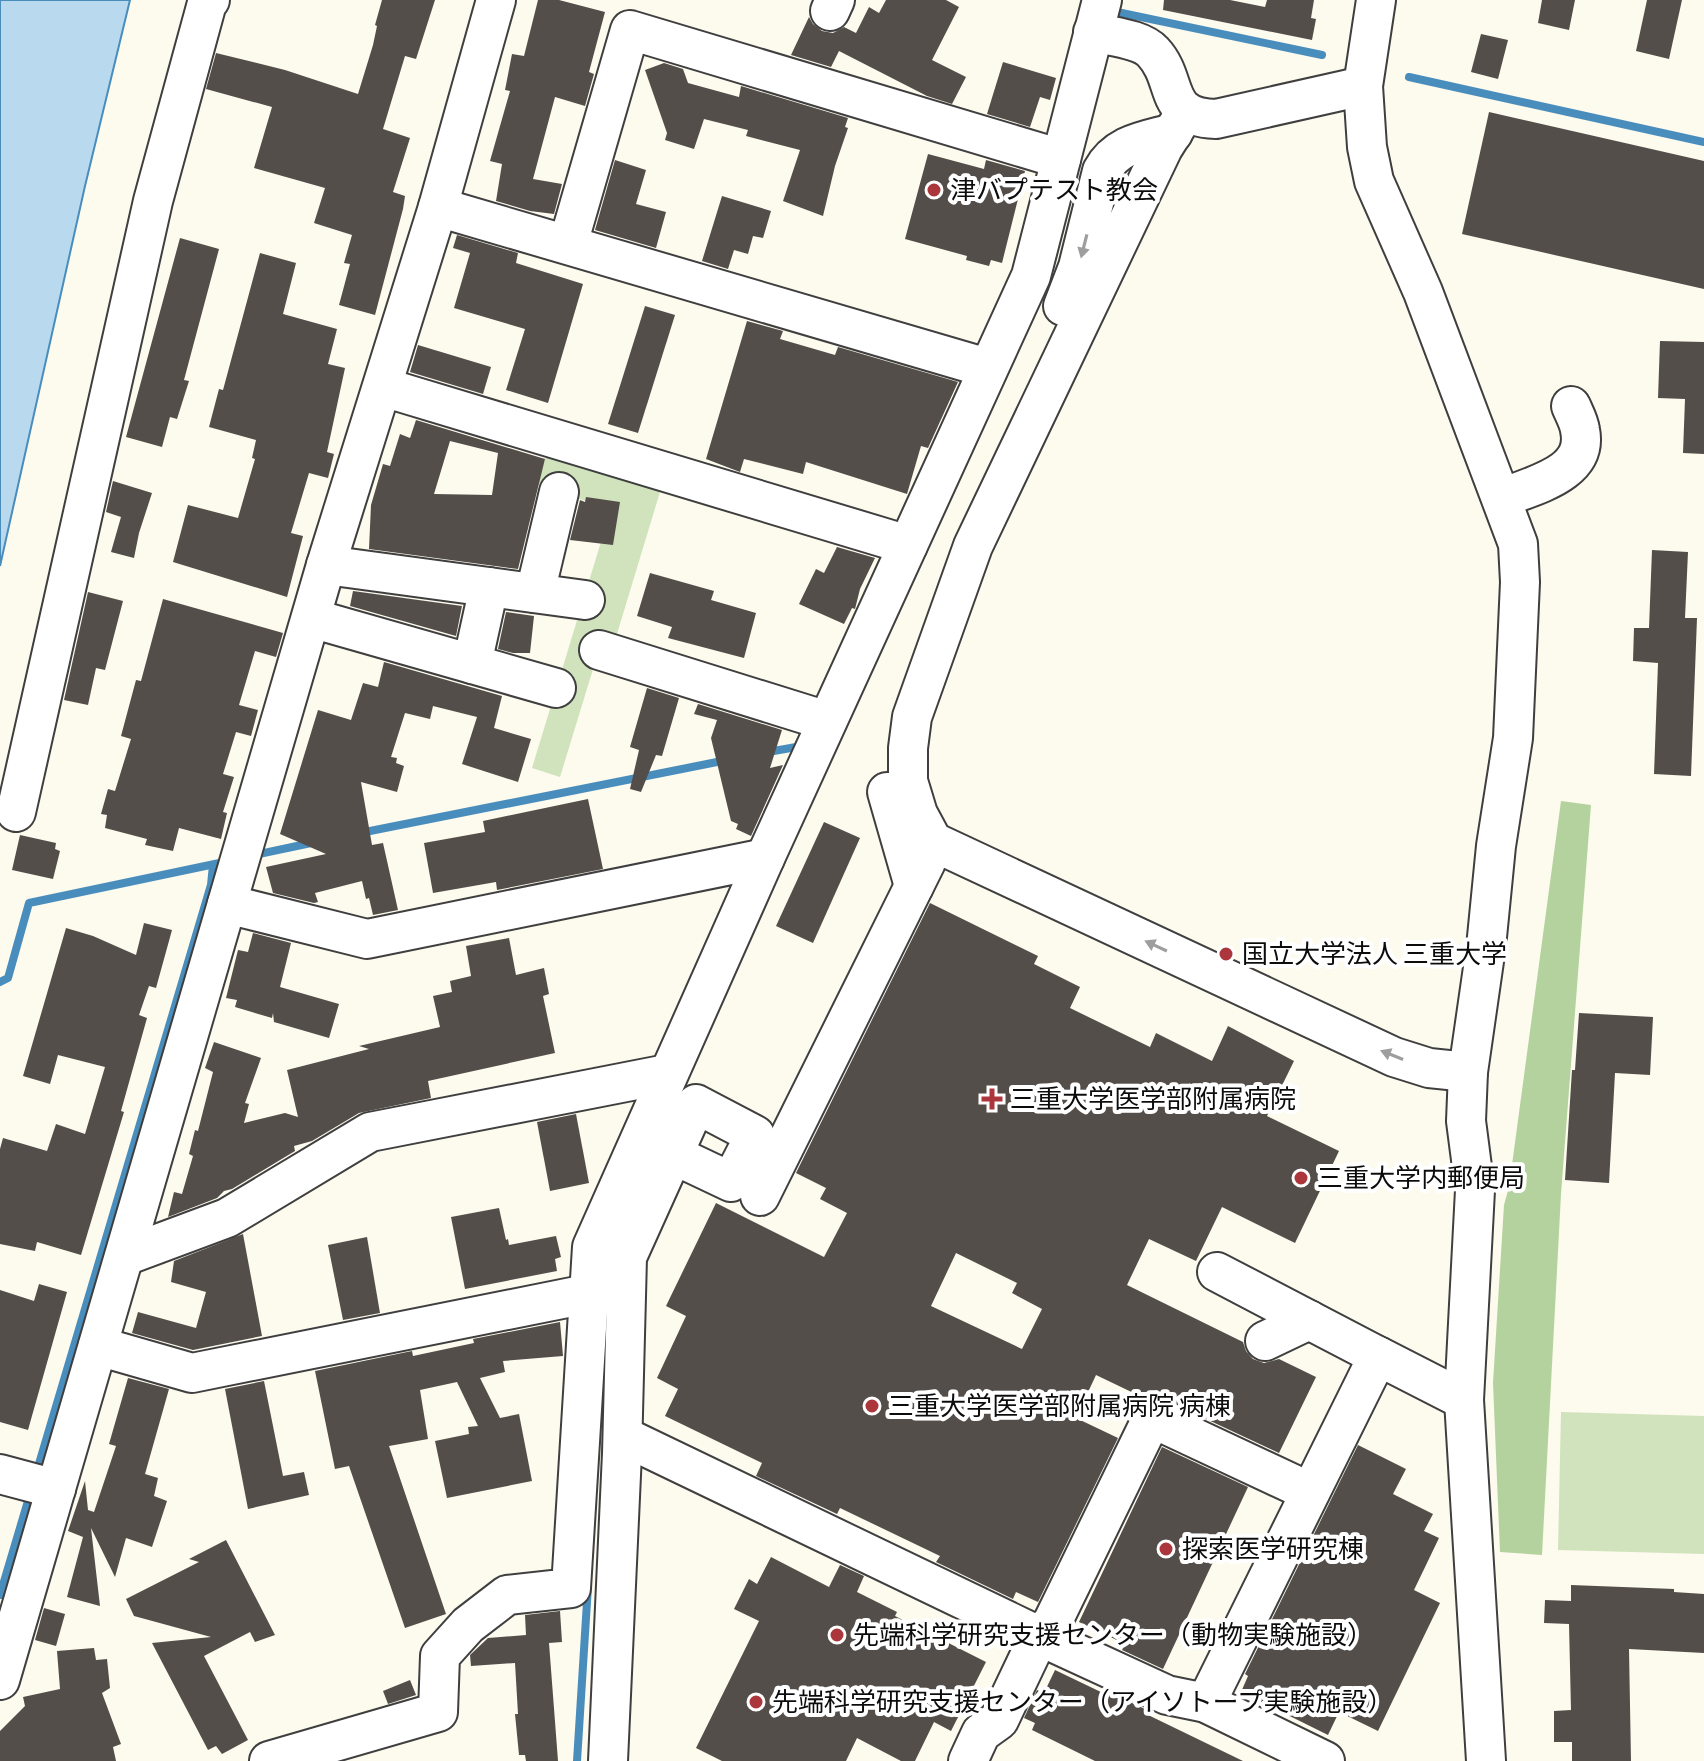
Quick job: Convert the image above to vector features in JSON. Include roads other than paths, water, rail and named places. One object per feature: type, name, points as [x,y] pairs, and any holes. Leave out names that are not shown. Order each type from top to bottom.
[{"type":"street","points":[[16,812],[153,201],[210,0]]},
{"type":"street","points":[[0,1680],[8,1620],[56,1489],[326,565],[438,207],[496,0]]},
{"type":"street","points":[[1376,0],[1363,86],[1367,147],[1374,181],[1423,292],[1518,544],[1520,582],[1513,738],[1496,846],[1486,947],[1468,1072],[1466,1121],[1475,1190],[1464,1400],[1486,1761]]},
{"type":"street","points":[[269,1761],[438,1712],[440,1656],[468,1625],[507,1595],[571,1588],[592,1247],[667,1074],[1031,276],[1061,159],[1103,23],[1152,51],[1179,123]]},
{"type":"street","points":[[568,244],[630,30],[1061,159]]},
{"type":"street","points":[[914,886],[886,788],[884,768],[888,729],[955,538],[1073,284],[1102,171],[1124,147],[1194,118],[1216,119],[1363,86]]},
{"type":"street","points":[[1179,123],[1163,148],[973,546],[912,717],[908,781],[918,814],[936,843],[1394,1057],[1429,1068],[1468,1072]]},
{"type":"street","points":[[438,207],[987,368]]},
{"type":"street","points":[[383,387],[908,545]]},
{"type":"street","points":[[1502,498],[1561,474],[1574,463],[1581,431],[1571,406]]},
{"type":"street","points":[[535,593],[559,492]]},
{"type":"street","points":[[326,565],[585,600]]},
{"type":"street","points":[[472,664],[489,587]]},
{"type":"street","points":[[311,618],[556,688]]},
{"type":"street","points":[[599,650],[827,721]]},
{"type":"street","points":[[759,1196],[936,843]]},
{"type":"street","points":[[227,904],[367,939],[765,858]]},
{"type":"street","points":[[125,1256],[227,1218],[370,1132],[667,1074]]},
{"type":"street","points":[[608,1761],[623,1436],[627,1257],[696,1104],[755,1135],[759,1196]]},
{"type":"street","points":[[672,1154],[759,1196]]},
{"type":"street","points":[[1217,1272],[1464,1400]]},
{"type":"street","points":[[98,1346],[192,1373],[587,1294]]},
{"type":"street","points":[[1265,1341],[1309,1320]]},
{"type":"street","points":[[1206,1703],[1378,1356]]},
{"type":"street","points":[[968,1761],[981,1733],[999,1720],[1039,1636],[1052,1623],[1152,1418],[1310,1492]]},
{"type":"street","points":[[623,1436],[1039,1636],[1167,1695],[1206,1703],[1325,1761]]},
{"type":"street","points":[[0,1474],[56,1489]]},
{"type":"water","points":[[0,0],[130,0],[0,566]]},
{"type":"waterway","points":[[1115,21],[1117,12],[1322,55]]},
{"type":"waterway","points":[[1409,77],[1704,142]]},
{"type":"waterway","points":[[768,752],[802,746]]},
{"type":"waterway","points":[[360,833],[727,760]]},
{"type":"waterway","points":[[254,855],[311,843]]},
{"type":"waterway","points":[[0,982],[8,978],[29,903],[229,861]]},
{"type":"waterway","points":[[36,1474],[211,885],[213,865]]},
{"type":"waterway","points":[[0,1595],[31,1491]]},
{"type":"waterway","points":[[577,1761],[588,1586]]},
{"type":"place","name":"津バプテスト教会","points":[[934,190]]},
{"type":"place","name":"国立大学法人 三重大学","points":[[1226,954]]},
{"type":"place","name":"三重大学医学部附属病院","points":[[992,1099]]},
{"type":"place","name":"三重大学内郵便局","points":[[1301,1178]]},
{"type":"place","name":"三重大学医学部附属病院 病棟","points":[[872,1406]]},
{"type":"place","name":"探索医学研究棟","points":[[1166,1549]]},
{"type":"place","name":"先端科学研究支援センター（動物実験施設）","points":[[837,1635]]},
{"type":"place","name":"先端科学研究支援センター（アイソトープ実験施設）","points":[[756,1702]]}]
